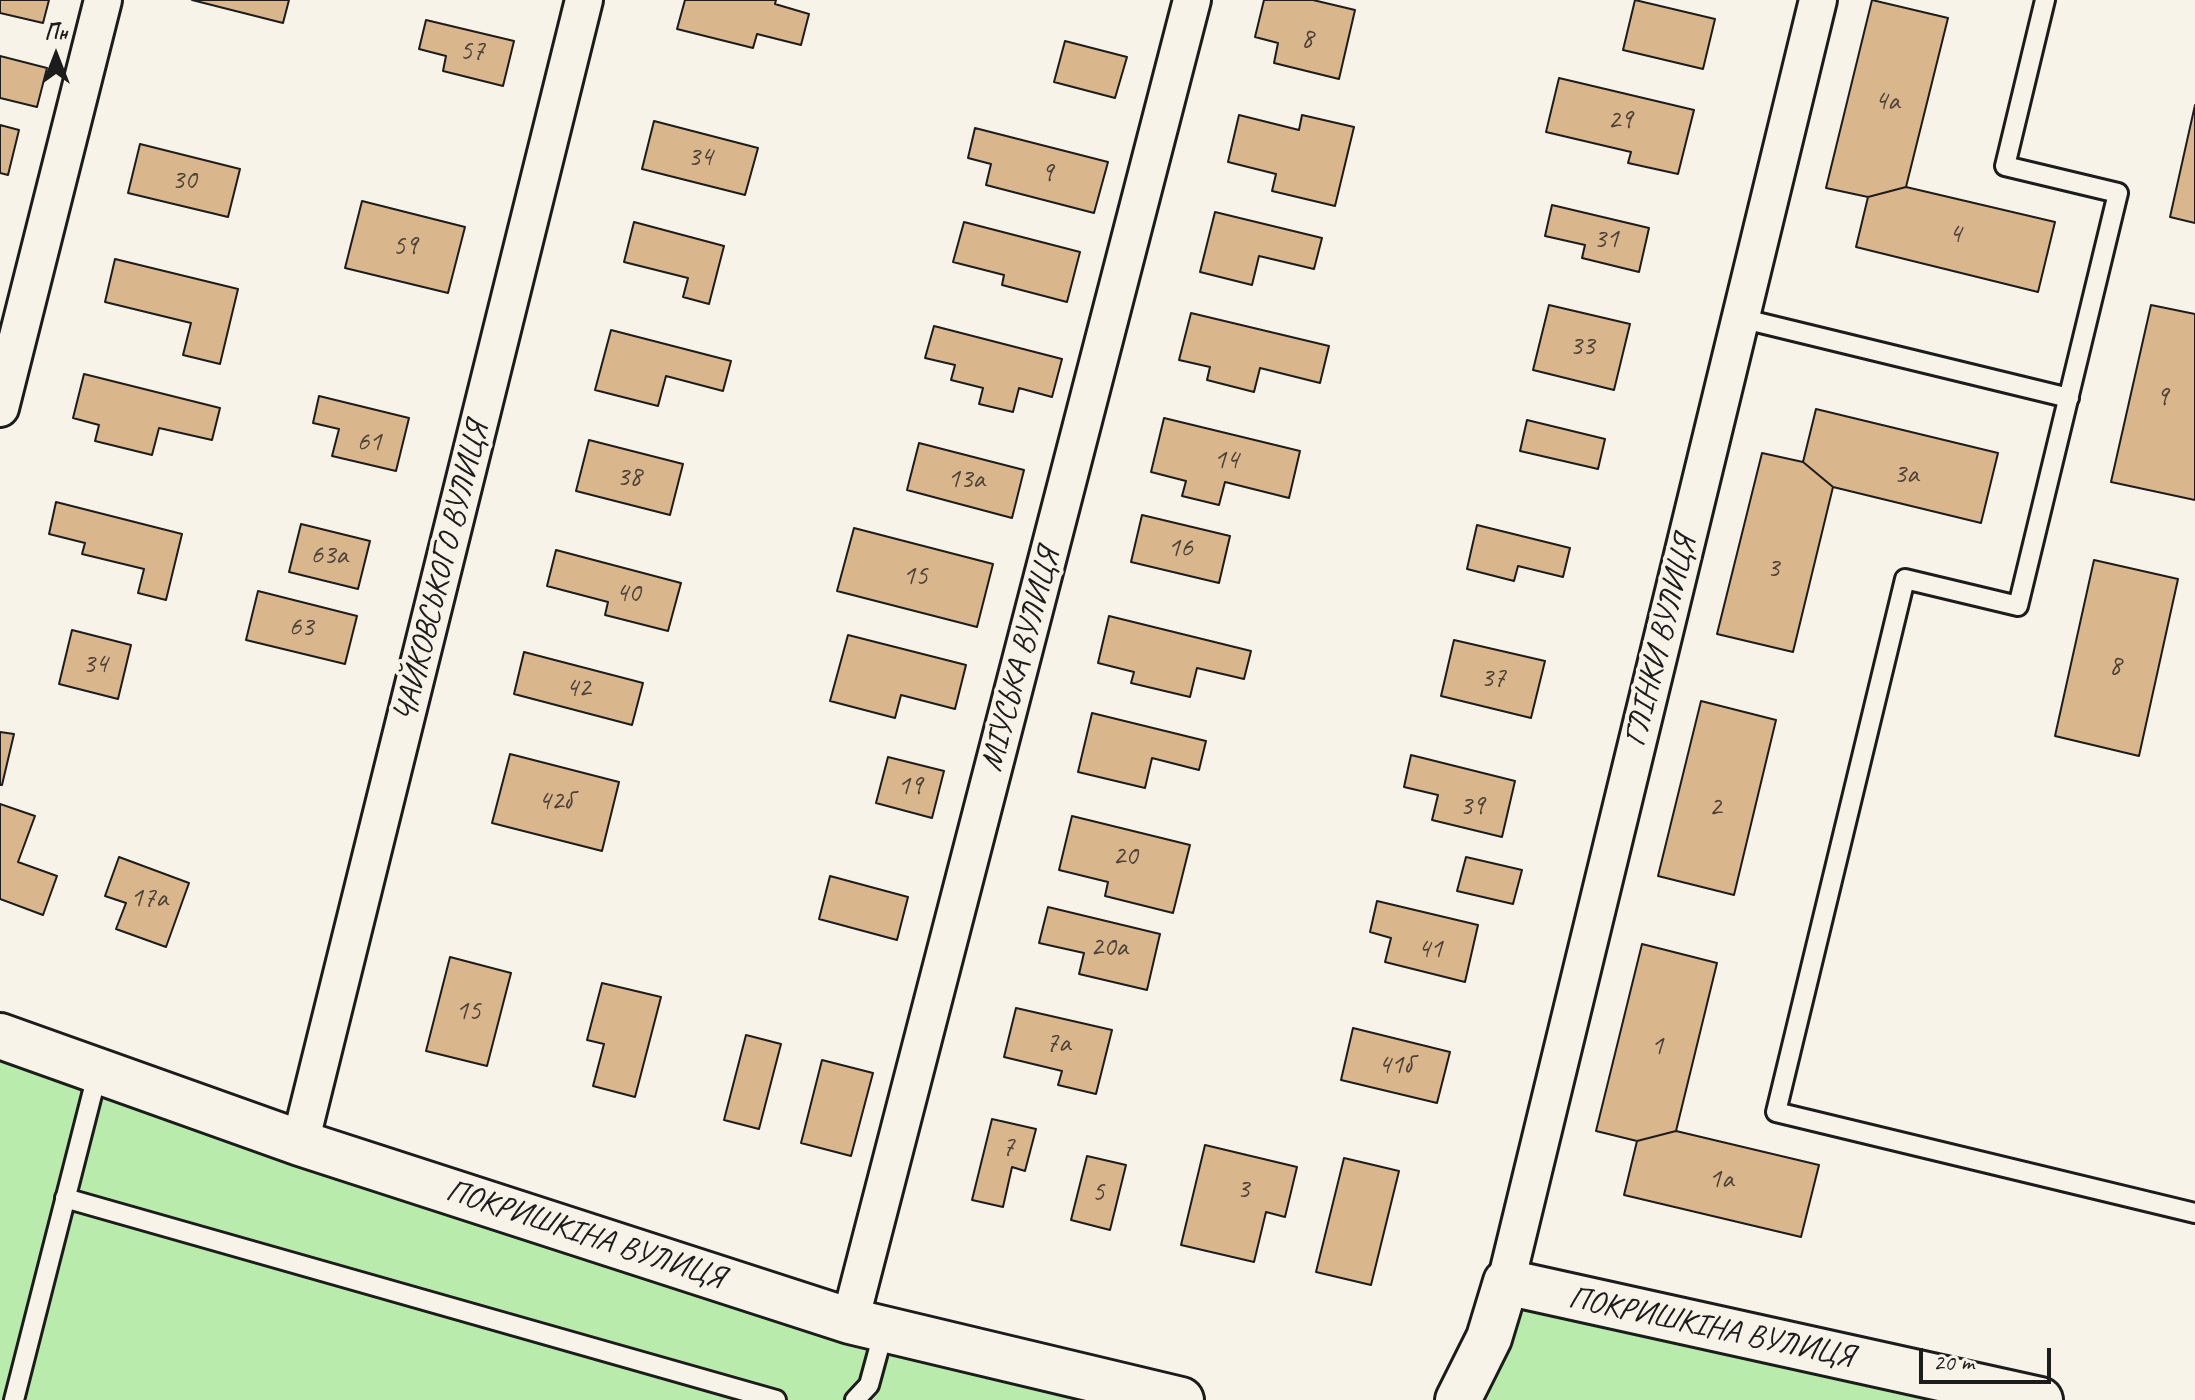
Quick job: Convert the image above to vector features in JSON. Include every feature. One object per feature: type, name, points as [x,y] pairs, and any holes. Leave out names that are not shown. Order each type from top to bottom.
[{"type":"street","points":[[0,408],[103,0]]},
{"type":"street","name":"ЧАЙКОВСЬКОГО ВУЛИЦЯ","points":[[300,1143],[584,0]]},
{"type":"street","name":"МІУСЬКА ВУЛИЦЯ","points":[[867,1325],[1192,0]]},
{"type":"street","name":"ГЛІНКИ ВУЛИЦЯ","points":[[1506,1282],[1818,0]]},
{"type":"street","name":"ПОКРИШКІНА ВУЛИЦЯ","points":[[0,1036],[300,1143],[867,1325],[1181,1400]]},
{"type":"street","points":[[1458,1400],[1489,1338],[1506,1282]]},
{"type":"street","name":"ПОКРИШКІНА ВУЛИЦЯ","points":[[1506,1282],[2040,1400]]},
{"type":"lane","points":[[2045,0],[2005,166],[2118,193],[2069,398],[2018,606],[1905,579],[1776,1112],[2195,1213]]},
{"type":"lane","points":[[1740,318],[2069,398]]},
{"type":"lane","points":[[14,1400],[98,1071]]},
{"type":"lane","points":[[65,1198],[776,1400]]},
{"type":"lane","points":[[855,1400],[869,1385],[867,1325]]},
{"type":"green space","points":[[0,1036],[1137,1400],[0,1400]]},
{"type":"green space","points":[[1506,1282],[2041,1400],[1477,1400]]},
{"type":"building","points":[[0,0],[49,0],[43,23],[0,13]]},
{"type":"building","points":[[192,0],[289,0],[283,23]]},
{"type":"building","points":[[685,0],[776,0],[775,4],[809,14],[801,45],[757,34],[753,48],[677,29]]},
{"type":"building","points":[[1264,0],[1313,0],[1355,10],[1339,79],[1274,63],[1278,43],[1255,37]]},
{"type":"building","points":[[1635,0],[1715,19],[1703,69],[1623,50]]},
{"type":"building","points":[[1872,0],[1948,18],[1906,187],[1868,197],[1826,188]]},
{"type":"building","points":[[426,20],[514,41],[503,86],[443,71],[446,56],[419,49]]},
{"type":"building","points":[[1065,41],[1127,57],[1115,98],[1054,82]]},
{"type":"building","points":[[0,56],[47,68],[37,107],[0,98]]},
{"type":"building","points":[[1559,78],[1694,110],[1678,174],[1628,163],[1631,152],[1546,132]]},
{"type":"building","points":[[2195,105],[2195,223],[2170,217]]},
{"type":"building","points":[[1239,115],[1299,130],[1302,115],[1354,127],[1335,206],[1272,191],[1276,174],[1228,162]]},
{"type":"building","points":[[654,121],[758,148],[745,195],[642,169]]},
{"type":"building","points":[[0,125],[19,130],[8,175],[0,173]]},
{"type":"building","points":[[975,128],[1108,162],[1094,213],[986,185],[991,164],[968,158]]},
{"type":"building","points":[[140,144],[240,169],[228,217],[128,193]]},
{"type":"building","points":[[1906,187],[2055,222],[2038,292],[1856,247],[1868,197]]},
{"type":"building","points":[[362,201],[465,227],[448,293],[345,268]]},
{"type":"building","points":[[1552,205],[1649,228],[1639,272],[1582,258],[1585,245],[1545,236]]},
{"type":"building","points":[[1215,212],[1322,238],[1314,269],[1259,256],[1252,285],[1200,272]]},
{"type":"building","points":[[634,222],[724,246],[709,304],[683,297],[688,278],[624,262]]},
{"type":"building","points":[[964,222],[1080,252],[1067,302],[1002,285],[1004,275],[953,262]]},
{"type":"building","points":[[115,259],[238,289],[220,364],[183,355],[191,323],[105,302]]},
{"type":"building","points":[[1549,305],[1630,324],[1614,390],[1533,370]]},
{"type":"building","points":[[2151,305],[2195,314],[2195,500],[2111,482]]},
{"type":"building","points":[[1191,313],[1329,346],[1320,383],[1260,368],[1254,392],[1207,380],[1210,367],[1179,360]]},
{"type":"building","points":[[934,326],[1062,359],[1052,397],[1019,388],[1013,412],[979,404],[983,388],[951,380],[955,365],[925,358]]},
{"type":"building","points":[[611,330],[731,361],[723,391],[666,376],[658,406],[595,390]]},
{"type":"building","points":[[84,374],[220,408],[212,440],[159,428],[152,455],[95,441],[99,425],[73,418]]},
{"type":"building","points":[[319,396],[409,418],[396,471],[332,456],[339,429],[313,423]]},
{"type":"building","points":[[1816,409],[1998,453],[1981,523],[1833,487],[1803,462]]},
{"type":"building","points":[[1164,418],[1300,451],[1289,498],[1225,482],[1219,505],[1182,496],[1186,481],[1151,472]]},
{"type":"building","points":[[1527,420],[1605,439],[1598,469],[1520,451]]},
{"type":"building","points":[[589,440],[683,464],[670,515],[576,491]]},
{"type":"building","points":[[919,443],[1024,470],[1012,518],[907,490]]},
{"type":"building","points":[[1762,453],[1803,462],[1833,487],[1793,652],[1717,634]]},
{"type":"building","points":[[56,502],[182,534],[166,600],[138,593],[144,569],[82,554],[85,543],[49,534]]},
{"type":"building","points":[[1142,515],[1230,536],[1219,583],[1131,562]]},
{"type":"building","points":[[301,524],[370,541],[358,589],[289,572]]},
{"type":"building","points":[[1477,525],[1570,548],[1563,577],[1518,566],[1514,581],[1467,569]]},
{"type":"building","points":[[854,528],[993,564],[977,627],[837,591]]},
{"type":"building","points":[[556,550],[681,583],[668,631],[605,615],[608,602],[547,586]]},
{"type":"building","points":[[2094,560],[2178,579],[2139,756],[2055,736]]},
{"type":"building","points":[[258,591],[357,616],[345,664],[246,640]]},
{"type":"building","points":[[1109,616],[1251,651],[1244,679],[1197,668],[1190,697],[1131,683],[1134,672],[1098,663]]},
{"type":"building","points":[[72,630],[131,645],[118,699],[59,684]]},
{"type":"building","points":[[848,635],[966,665],[955,709],[901,695],[895,718],[830,701]]},
{"type":"building","points":[[1454,640],[1545,661],[1531,718],[1441,696]]},
{"type":"building","points":[[524,652],[643,683],[632,725],[514,694]]},
{"type":"building","points":[[1701,701],[1776,720],[1734,895],[1658,876]]},
{"type":"building","points":[[1092,713],[1206,741],[1199,770],[1152,758],[1145,788],[1078,772]]},
{"type":"building","points":[[0,732],[14,734],[2,785],[0,785]]},
{"type":"building","points":[[510,754],[619,782],[602,851],[492,823]]},
{"type":"building","points":[[1411,755],[1515,781],[1502,837],[1432,820],[1438,795],[1404,787]]},
{"type":"building","points":[[888,757],[944,771],[932,818],[876,803]]},
{"type":"building","points":[[0,804],[35,816],[18,862],[57,876],[43,915],[0,899]]},
{"type":"building","points":[[1072,816],[1190,845],[1173,913],[1105,896],[1108,882],[1059,870]]},
{"type":"building","points":[[119,857],[189,883],[166,947],[116,929],[126,903],[105,896]]},
{"type":"building","points":[[1466,857],[1522,870],[1513,904],[1457,891]]},
{"type":"building","points":[[830,876],[908,897],[897,940],[819,919]]},
{"type":"building","points":[[1377,901],[1478,925],[1465,982],[1385,962],[1391,938],[1370,932]]},
{"type":"building","points":[[1048,907],[1160,934],[1147,990],[1079,974],[1084,953],[1039,943]]},
{"type":"building","points":[[1642,944],[1717,963],[1676,1131],[1637,1141],[1596,1131]]},
{"type":"building","points":[[450,957],[511,973],[487,1066],[426,1051]]},
{"type":"building","points":[[602,983],[661,997],[635,1097],[593,1086],[604,1044],[587,1040]]},
{"type":"building","points":[[1016,1008],[1112,1030],[1096,1094],[1058,1085],[1062,1071],[1004,1057]]},
{"type":"building","points":[[1353,1028],[1450,1052],[1437,1103],[1341,1080]]},
{"type":"building","points":[[746,1035],[781,1044],[759,1129],[724,1120]]},
{"type":"building","points":[[822,1060],[873,1073],[851,1156],[801,1143]]},
{"type":"building","points":[[992,1119],[1036,1129],[1025,1171],[1012,1167],[1003,1207],[972,1200]]},
{"type":"building","points":[[1676,1131],[1819,1165],[1801,1237],[1624,1195],[1637,1141]]},
{"type":"building","points":[[1205,1145],[1297,1167],[1285,1217],[1266,1212],[1254,1262],[1181,1245]]},
{"type":"building","points":[[1087,1156],[1126,1165],[1110,1230],[1071,1220]]},
{"type":"building","points":[[1344,1158],[1399,1171],[1371,1285],[1316,1272]]}]
